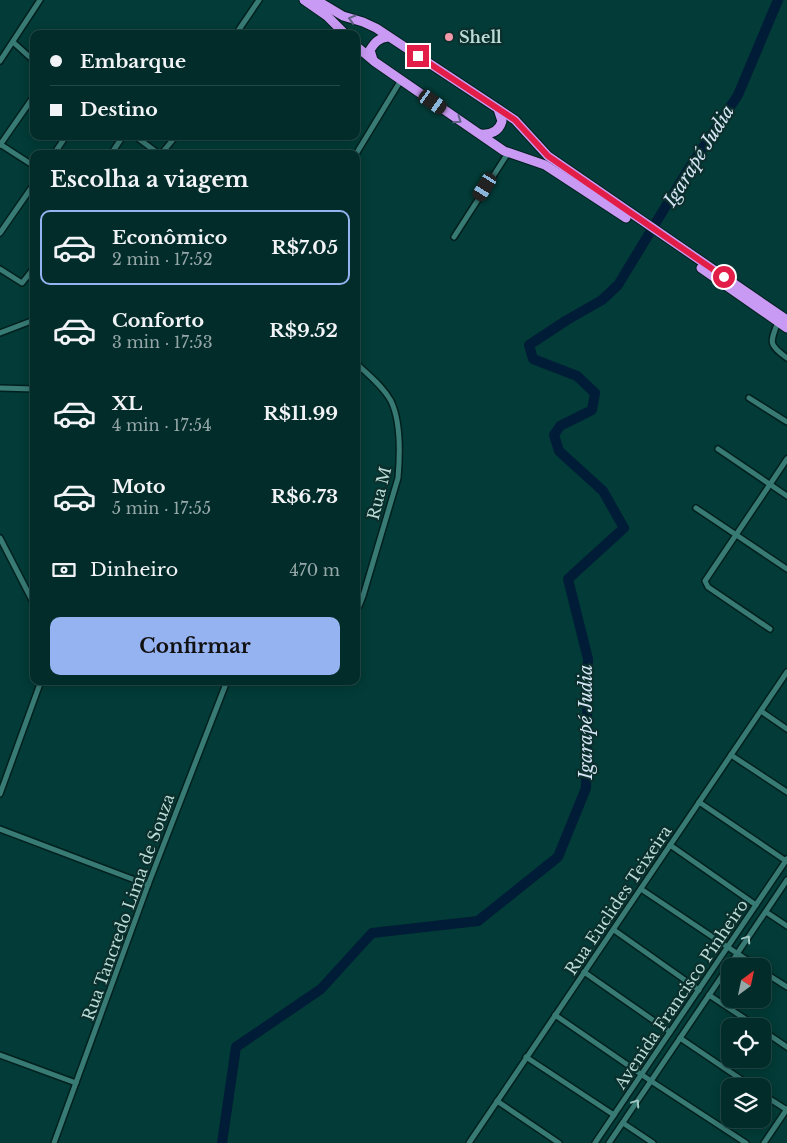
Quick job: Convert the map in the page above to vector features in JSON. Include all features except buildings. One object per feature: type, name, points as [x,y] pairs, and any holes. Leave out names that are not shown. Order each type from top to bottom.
[{"type":"highway","points":[[304,0],[327,16],[341,30]]},
{"type":"highway","points":[[316,0],[343,16],[363,22],[388,36],[498,109],[523,128],[548,156],[612,205]]},
{"type":"highway","points":[[375,62],[370,55],[370,50],[377,41],[388,36]]},
{"type":"highway","points":[[360,49],[375,62],[508,153],[544,165],[612,205],[782,321],[787,328]]},
{"type":"highway","points":[[480,134],[491,134],[498,130],[502,116],[498,109]]},
{"type":"street","points":[[0,61],[40,0]]},
{"type":"street","points":[[239,30],[259,0]]},
{"type":"street","points":[[13,42],[30,57]]},
{"type":"street","points":[[358,150],[402,80]]},
{"type":"street","points":[[30,102],[0,145],[30,164]]},
{"type":"street","points":[[141,140],[154,150]]},
{"type":"street","points":[[164,150],[172,140]]},
{"type":"street","points":[[454,237],[508,153]]},
{"type":"street","points":[[0,233],[30,190]]},
{"type":"street","points":[[0,270],[22,283],[30,273]]},
{"type":"street","points":[[782,321],[773,335],[772,346],[787,358]]},
{"type":"street","points":[[0,334],[30,322]]},
{"type":"street","name":"Rua M","points":[[360,368],[380,387],[390,400],[395,413],[400,460],[398,478],[360,604]]},
{"type":"street","points":[[0,388],[30,389]]},
{"type":"street","points":[[749,398],[787,422]]},
{"type":"street","points":[[718,449],[787,496]]},
{"type":"street","points":[[770,629],[708,587],[705,580],[787,459]]},
{"type":"street","points":[[696,508],[787,569]]},
{"type":"street","points":[[0,538],[30,596]]},
{"type":"street","name":"Rua Euclides Teixeira","points":[[469,1143],[787,672]]},
{"type":"street","points":[[0,794],[40,685]]},
{"type":"street","name":"Rua Tancredo Lima de Souza","points":[[54,1143],[148,885],[226,685]]},
{"type":"street","points":[[760,711],[787,730]]},
{"type":"street","points":[[732,755],[787,792]]},
{"type":"street","points":[[699,802],[786,860]]},
{"type":"street","points":[[0,829],[148,885]]},
{"type":"street","points":[[670,845],[756,905]]},
{"type":"street","name":"Avenida Francisco Pinheiro","points":[[595,1143],[786,860]]},
{"type":"street","name":"Avenida Francisco Pinheiro","points":[[609,1143],[787,880]]},
{"type":"street","points":[[642,889],[743,958]]},
{"type":"street","points":[[766,912],[787,926]]},
{"type":"street","points":[[614,930],[699,990]]},
{"type":"street","points":[[584,972],[670,1032]]},
{"type":"street","points":[[771,977],[787,987]]},
{"type":"street","points":[[709,995],[744,1018]]},
{"type":"street","points":[[555,1015],[746,1143]]},
{"type":"street","points":[[771,1036],[787,1047]]},
{"type":"street","points":[[680,1038],[739,1078]]},
{"type":"street","points":[[0,1055],[76,1083]]},
{"type":"street","points":[[526,1057],[614,1115]]},
{"type":"street","points":[[764,1143],[787,1110],[771,1100]]},
{"type":"street","points":[[497,1101],[559,1143]]},
{"type":"street","points":[[623,1122],[653,1143]]},
{"type":"waterway","name":"Igarapé Judia","points":[[222,1143],[236,1047],[321,989],[372,933],[478,921],[558,857],[586,788],[588,659],[568,579],[624,528],[603,491],[559,451],[554,435],[560,426],[592,410],[595,393],[577,376],[533,359],[529,345],[602,300],[618,285],[686,173],[738,95],[778,0]]},
{"type":"place","name":"Shell","points":[[449,37]]},
{"type":"route","points":[[418,56],[515,120],[548,156],[724,277]]}]
